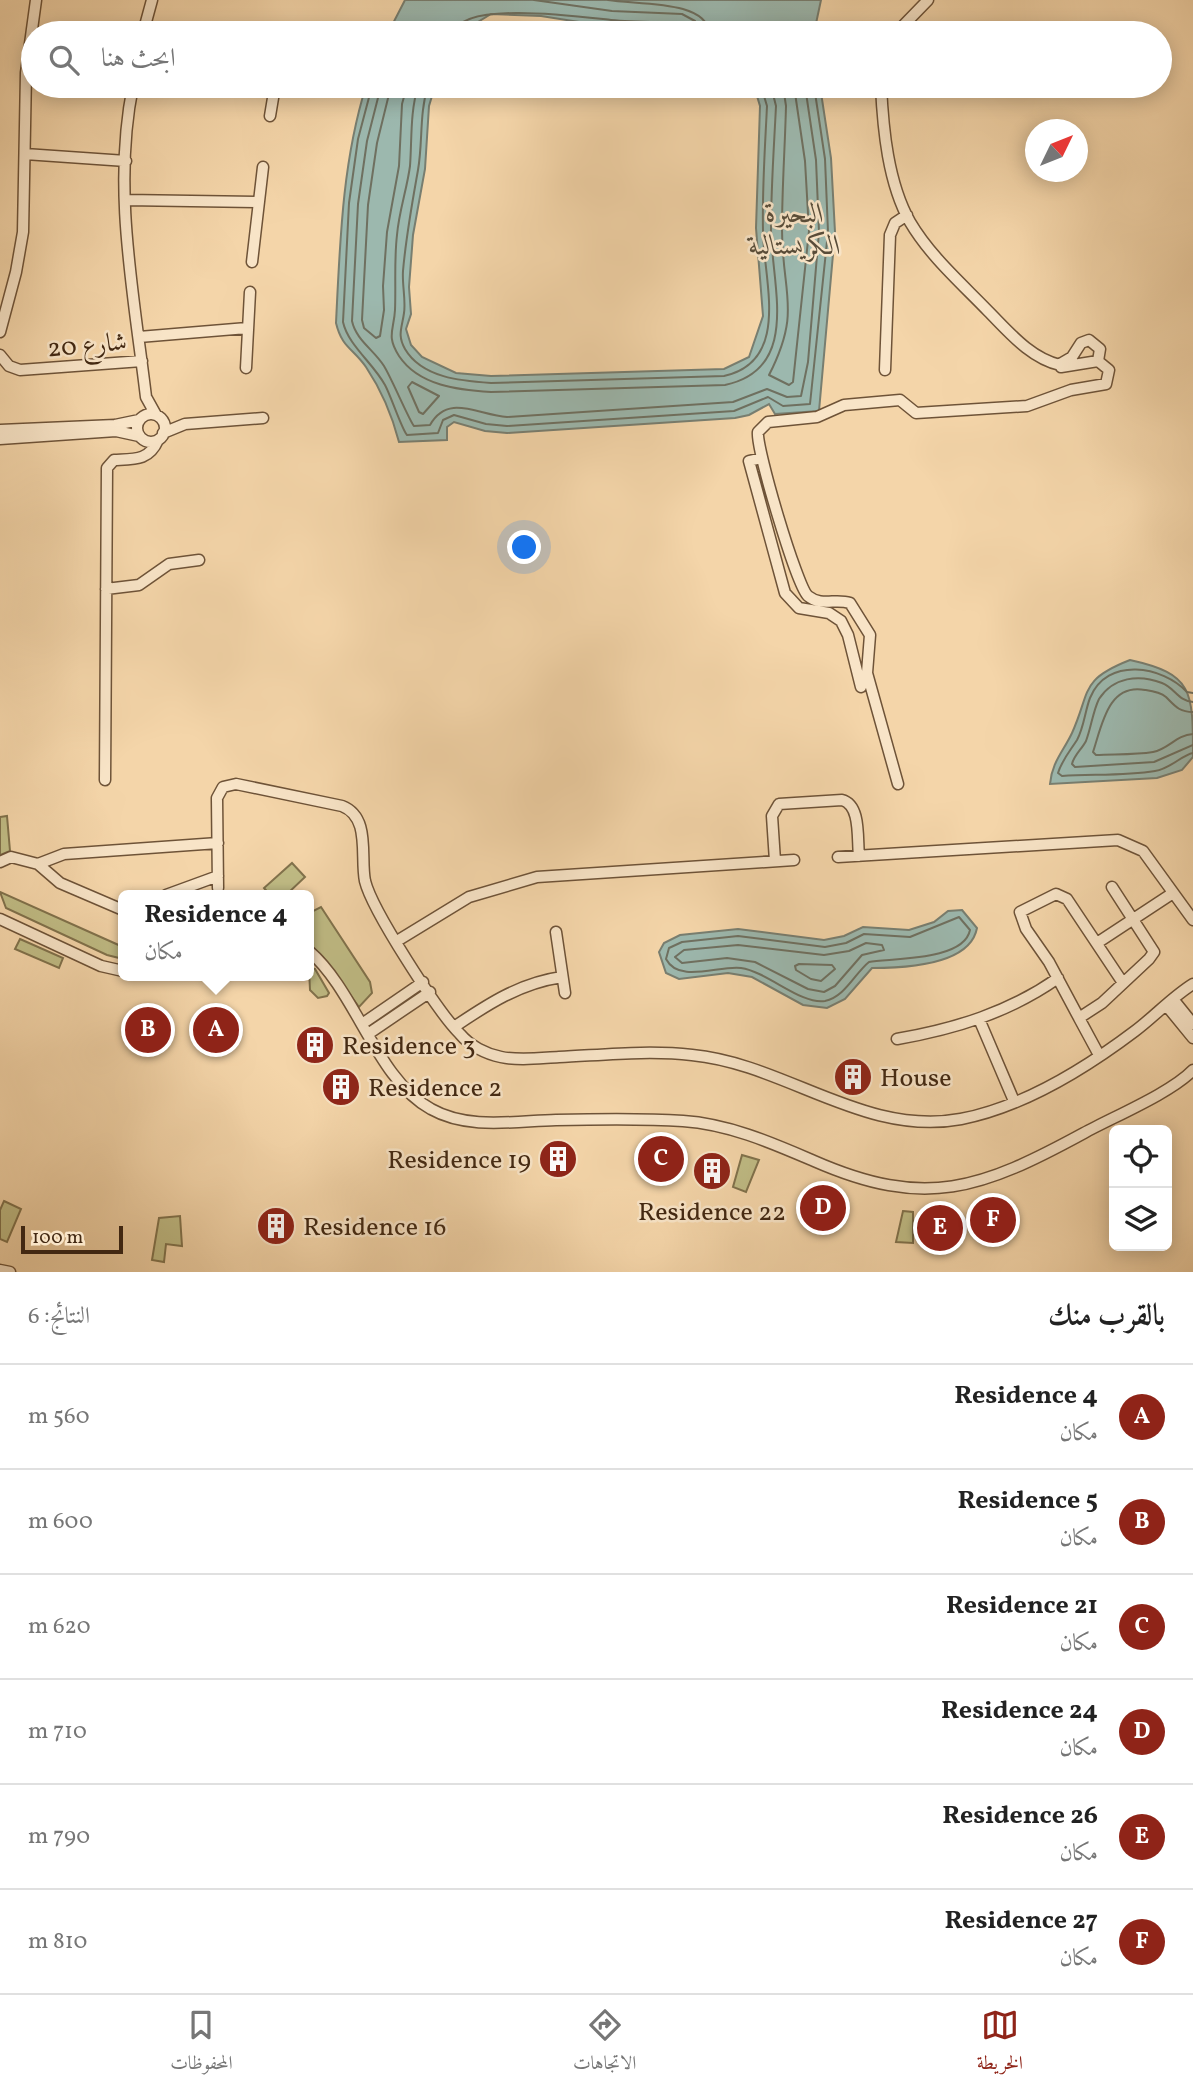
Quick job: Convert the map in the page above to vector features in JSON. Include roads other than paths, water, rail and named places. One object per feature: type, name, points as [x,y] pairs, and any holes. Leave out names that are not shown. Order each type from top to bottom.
[{"type":"street","points":[[33,21],[36,0]]},
{"type":"street","points":[[146,21],[152,0]]},
{"type":"street","points":[[908,21],[928,0]]},
{"type":"street","points":[[0,332],[20,252],[26,98]]},
{"type":"street","points":[[126,459],[141,450],[140,419],[146,397],[126,200],[126,161],[132,98]]},
{"type":"street","points":[[270,117],[273,98]]},
{"type":"street","points":[[883,98],[890,157],[907,215],[939,259],[1009,332],[1036,356],[1060,365],[1077,367],[1098,361]]},
{"type":"street","points":[[25,155],[126,161]]},
{"type":"street","points":[[252,262],[263,167]]},
{"type":"street","points":[[126,200],[257,202]]},
{"type":"street","points":[[885,370],[890,236],[895,223],[907,215]]},
{"type":"street","points":[[246,368],[250,292]]},
{"type":"street","points":[[139,338],[247,328]]},
{"type":"street","points":[[1060,365],[1072,358],[1079,345],[1086,340],[1099,346],[1098,361]]},
{"type":"street","name":"شارع 20","points":[[0,355],[9,366],[20,370],[142,361]]},
{"type":"street","points":[[898,784],[867,673],[869,631],[850,603],[817,601],[802,590],[762,458],[757,436],[760,427],[768,422],[817,417],[844,405],[900,400],[916,413],[1027,406],[1071,390],[1107,384],[1109,370],[1098,361]]},
{"type":"street","points":[[105,780],[107,468],[114,460],[134,461],[146,456],[161,436],[158,417],[146,397]]},
{"type":"street","points":[[0,439],[115,425],[146,415],[185,424],[262,418]]},
{"type":"street","points":[[0,430],[116,431],[141,438],[161,436],[185,424]]},
{"type":"street","points":[[762,458],[749,461],[783,589],[799,608],[829,613],[841,621],[848,635],[861,687]]},
{"type":"street","points":[[106,589],[139,585],[169,564],[199,560]]},
{"type":"street","points":[[218,888],[217,798],[221,790],[229,784],[290,793],[350,809],[360,823],[367,886],[423,982],[454,1027],[478,1048],[510,1058],[646,1052],[712,1058],[761,1070],[868,1114],[903,1122],[961,1119],[1014,1101],[1099,1055],[1193,984]]},
{"type":"street","points":[[775,861],[772,816],[779,804],[789,801],[842,800],[850,803],[854,810],[859,856]]},
{"type":"street","points":[[838,857],[1118,840],[1143,851],[1193,920]]},
{"type":"street","points":[[38,864],[64,854],[218,843]]},
{"type":"street","points":[[0,862],[14,857],[38,864],[60,883],[118,908]]},
{"type":"street","points":[[397,941],[469,897],[537,877],[794,859]]},
{"type":"street","points":[[50,873],[51,860]]},
{"type":"street","points":[[180,890],[218,876]]},
{"type":"street","points":[[1079,1018],[1123,983],[1154,952],[1111,887]]},
{"type":"street","points":[[1097,943],[1173,892]]},
{"type":"street","points":[[1099,1055],[1058,978],[1026,929],[1020,912],[1056,894],[1067,899],[1123,983]]},
{"type":"street","points":[[0,918],[101,965],[118,970]]},
{"type":"street","points":[[556,932],[565,993]]},
{"type":"street","points":[[314,957],[406,1090],[424,1105],[449,1117],[485,1122],[641,1118],[699,1123],[757,1138],[862,1181],[915,1189],[957,1186],[1002,1175],[1189,1077],[1193,1069]]},
{"type":"street","points":[[454,1027],[505,994],[538,981],[562,977]]},
{"type":"street","points":[[897,1039],[979,1019],[1036,993],[1058,978]]},
{"type":"street","points":[[365,1029],[394,1002],[423,982]]},
{"type":"street","points":[[365,1029],[401,1012],[430,992]]},
{"type":"street","points":[[394,1002],[401,1012]]},
{"type":"street","points":[[1169,1002],[1189,1023],[1193,1038]]},
{"type":"street","points":[[979,1019],[1014,1101]]},
{"type":"street","points":[[0,1270],[10,1272]]},
{"type":"water","points":[[405,0],[821,0],[817,21],[573,21],[541,16],[491,14],[480,21],[394,21]]},
{"type":"water","name":"البحيرة الكريستالية","points":[[363,98],[431,98],[425,169],[413,235],[409,287],[411,314],[406,329],[411,345],[422,357],[456,373],[491,376],[724,369],[749,357],[763,316],[756,228],[760,106],[758,98],[822,98],[831,158],[835,232],[819,411],[775,414],[769,404],[749,415],[735,418],[507,433],[485,431],[454,422],[447,427],[447,440],[399,442],[377,385],[366,367],[345,343],[336,323],[347,174]]},
{"type":"water","points":[[1130,660],[1166,672],[1178,679],[1185,689],[1192,716],[1193,757],[1182,770],[1157,778],[1050,784],[1055,763],[1072,733],[1089,688],[1102,674]]},
{"type":"water","points":[[962,910],[977,928],[972,941],[962,950],[934,962],[872,968],[845,999],[827,1008],[803,1005],[752,977],[728,973],[679,979],[666,973],[659,952],[664,943],[680,935],[738,929],[824,940],[844,936],[863,927],[909,930],[934,922],[948,911]]},
{"type":"place","name":"Residence 5","points":[[148,1030]]},
{"type":"place","name":"Residence 4","points":[[216,1030]]},
{"type":"place","name":"Residence 3","points":[[315,1045]]},
{"type":"place","name":"House","points":[[853,1077]]},
{"type":"place","name":"Residence 2","points":[[341,1087]]},
{"type":"place","name":"Residence 19","points":[[558,1159]]},
{"type":"place","name":"Residence 21","points":[[661,1159]]},
{"type":"place","name":"Residence 22","points":[[712,1171]]},
{"type":"place","name":"Residence 24","points":[[823,1208]]},
{"type":"place","name":"Residence 27","points":[[993,1220]]},
{"type":"place","name":"Residence 16","points":[[276,1226]]},
{"type":"place","name":"Residence 26","points":[[940,1228]]}]
